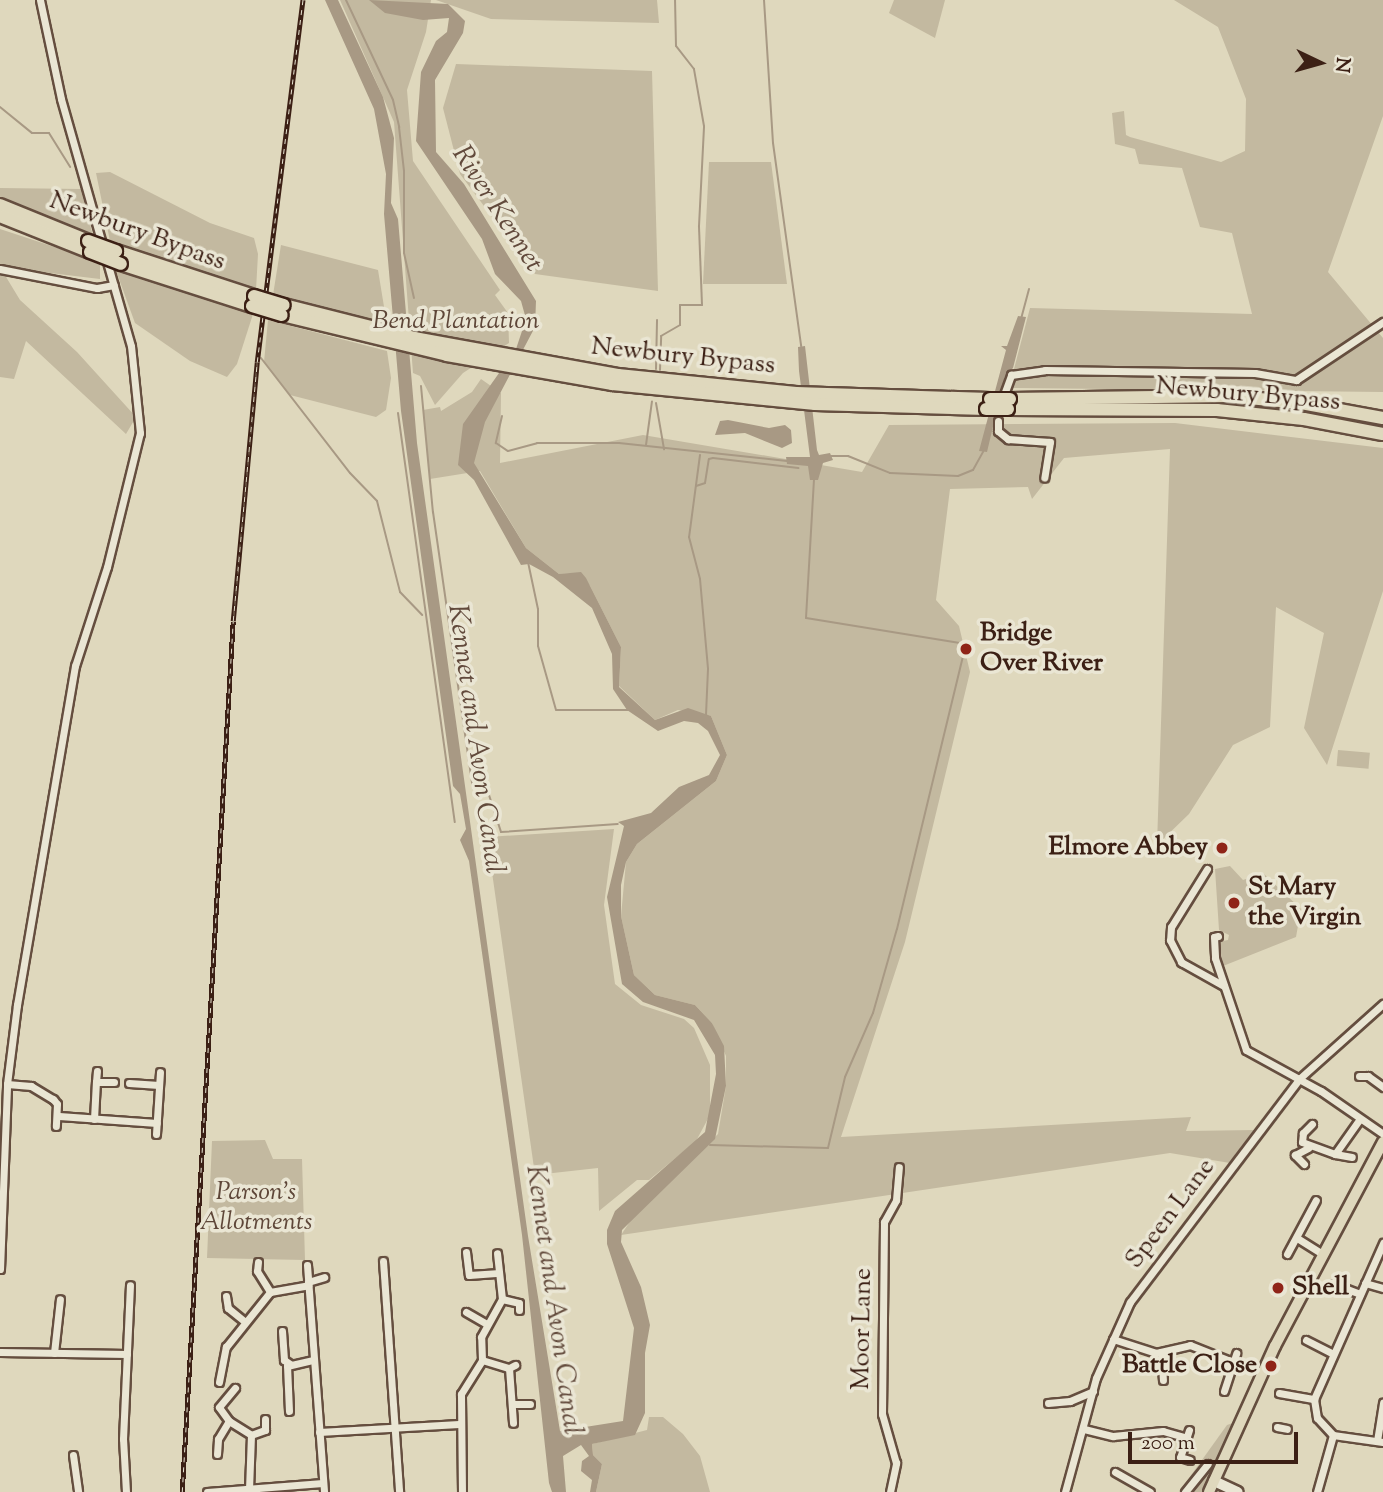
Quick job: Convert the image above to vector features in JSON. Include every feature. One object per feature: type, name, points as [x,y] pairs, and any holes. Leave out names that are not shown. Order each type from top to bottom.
[{"type":"highway","name":"Newbury Bypass","points":[[0,205],[89,246],[121,264],[388,337],[533,366],[797,398],[988,404],[1003,411],[1217,410],[1304,419],[1383,434]]},
{"type":"highway","name":"Newbury Bypass","points":[[0,216],[89,246],[116,251],[253,301]]},
{"type":"highway","name":"Newbury Bypass","points":[[1003,411],[1228,396],[1301,403],[1383,418]]},
{"type":"main road","points":[[1211,1487],[1323,1254],[1383,1142]]},
{"type":"street","points":[[0,1269],[2,1134],[17,1005],[75,666],[107,568],[140,433],[131,346],[61,99],[40,0]]},
{"type":"street","points":[[0,269],[97,288],[114,285]]},
{"type":"street","points":[[1044,478],[1050,442],[1008,439],[998,431],[1007,378],[1019,372],[1062,369],[1255,373],[1296,380],[1383,322]]},
{"type":"street","points":[[1207,869],[1171,926],[1170,940],[1181,962],[1224,986]]},
{"type":"street","points":[[1218,936],[1213,944],[1246,1050],[1299,1079],[1383,1134]]},
{"type":"street","name":"Speen Lane","points":[[1065,1492],[1093,1391],[1130,1302],[1299,1079],[1383,1004]]},
{"type":"street","points":[[94,1119],[97,1071]]},
{"type":"street","points":[[156,1134],[160,1072]]},
{"type":"street","points":[[1359,1076],[1368,1076],[1383,1087]]},
{"type":"street","points":[[96,1082],[114,1082]]},
{"type":"street","points":[[129,1083],[159,1085]]},
{"type":"street","points":[[8,1084],[38,1090],[57,1104],[59,1116],[56,1126]]},
{"type":"street","points":[[59,1116],[157,1123]]},
{"type":"street","points":[[1335,1154],[1359,1120]]},
{"type":"street","points":[[1308,1148],[1303,1133],[1312,1124]]},
{"type":"street","points":[[1304,1164],[1295,1154],[1308,1148],[1352,1157]]},
{"type":"street","name":"Moor Lane","points":[[890,1492],[896,1464],[882,1414],[884,1222],[896,1200],[899,1167]]},
{"type":"street","points":[[1287,1254],[1314,1202],[1304,1199]]},
{"type":"street","points":[[1297,1238],[1323,1254]]},
{"type":"street","points":[[1383,1243],[1314,1399],[1317,1418],[1332,1435],[1380,1441],[1383,1402]]},
{"type":"street","points":[[466,1251],[469,1275],[496,1273]]},
{"type":"street","points":[[462,1492],[461,1394],[482,1360],[481,1337],[502,1299],[496,1273],[497,1253]]},
{"type":"street","points":[[383,1261],[399,1492]]},
{"type":"street","points":[[258,1262],[257,1271],[270,1292]]},
{"type":"street","points":[[307,1265],[324,1492]]},
{"type":"street","points":[[248,1273],[257,1271]]},
{"type":"street","points":[[219,1382],[226,1346],[270,1292],[324,1277]]},
{"type":"street","points":[[1365,1283],[1383,1288]]},
{"type":"street","points":[[1334,1284],[1360,1294]]},
{"type":"street","points":[[125,1492],[130,1285]]},
{"type":"street","points":[[226,1296],[228,1308],[245,1322]]},
{"type":"street","points":[[54,1353],[60,1299]]},
{"type":"street","points":[[502,1299],[519,1303],[519,1310]]},
{"type":"street","points":[[467,1311],[487,1324]]},
{"type":"street","points":[[282,1331],[289,1410]]},
{"type":"street","points":[[302,1334],[312,1334]]},
{"type":"street","points":[[1113,1339],[1145,1352],[1161,1352],[1189,1345],[1235,1358],[1224,1386]]},
{"type":"street","points":[[1306,1340],[1333,1354]]},
{"type":"street","points":[[0,1352],[127,1354]]},
{"type":"street","points":[[1161,1352],[1165,1376]]},
{"type":"street","points":[[284,1361],[313,1360]]},
{"type":"street","points":[[482,1360],[512,1367],[513,1423]]},
{"type":"street","points":[[235,1388],[219,1407],[229,1421],[251,1435]]},
{"type":"street","points":[[1048,1403],[1070,1401],[1093,1391]]},
{"type":"street","points":[[1279,1393],[1314,1399]]},
{"type":"street","points":[[512,1404],[530,1404]]},
{"type":"street","points":[[251,1435],[265,1430],[265,1419]]},
{"type":"street","points":[[216,1454],[218,1439],[229,1421]]},
{"type":"street","points":[[319,1432],[460,1424]]},
{"type":"street","points":[[1277,1427],[1286,1429]]},
{"type":"street","points":[[1084,1429],[1113,1437],[1163,1431],[1188,1434],[1180,1457],[1190,1460]]},
{"type":"street","points":[[249,1490],[251,1435]]},
{"type":"street","points":[[1317,1492],[1332,1435]]},
{"type":"street","points":[[73,1455],[78,1492]]},
{"type":"street","points":[[1185,1492],[1208,1464]]},
{"type":"street","points":[[1115,1473],[1150,1492]]},
{"type":"street","points":[[205,1490],[237,1491],[323,1483]]},
{"type":"street","points":[[1211,1487],[1238,1492]]},
{"type":"green space","name":"Bend Plantation","points":[[340,0],[431,0],[426,32],[407,90],[413,161],[500,290],[495,295],[508,313],[509,343],[463,373],[435,405],[420,376],[413,373],[394,122]]},
{"type":"green space","points":[[436,0],[657,0],[659,23],[491,19]]},
{"type":"green space","points":[[894,0],[945,0],[935,38],[889,13]]},
{"type":"green space","points":[[1174,0],[1383,0],[1383,116],[1328,272],[1383,338],[1383,392],[1009,388],[1030,308],[1252,314],[1232,233],[1200,227],[1182,168],[1139,164],[1135,149],[1115,144],[1112,113],[1124,111],[1126,135],[1130,137],[1221,162],[1245,151],[1246,99],[1218,27]]},
{"type":"green space","points":[[456,64],[652,71],[658,291],[535,274],[460,174],[443,108]]},
{"type":"green space","points":[[709,162],[771,162],[787,284],[703,284]]},
{"type":"green space","points":[[110,172],[210,223],[254,238],[258,254],[256,290],[110,241],[96,173]]},
{"type":"green space","points":[[0,188],[81,189],[93,236],[0,199]]},
{"type":"green space","points":[[0,229],[100,262],[100,279],[0,267]]},
{"type":"green space","points":[[281,245],[378,270],[387,325],[273,295]]},
{"type":"green space","points":[[0,267],[20,300],[77,352],[136,417],[126,434],[26,341],[14,379],[0,377]]},
{"type":"green space","points":[[115,268],[253,314],[237,364],[227,377],[190,361],[135,323]]},
{"type":"green space","points":[[268,320],[387,351],[391,378],[386,410],[376,417],[290,395],[264,362]]},
{"type":"green space","points":[[481,379],[501,393],[500,463],[643,435],[862,472],[889,425],[1175,423],[1383,448],[1383,591],[1327,765],[1304,728],[1324,633],[1276,607],[1270,727],[1233,745],[1189,814],[1157,845],[1170,449],[1064,458],[1032,499],[1028,487],[950,489],[936,600],[959,626],[970,672],[905,942],[841,1137],[1191,1117],[1186,1131],[1255,1130],[1230,1163],[1170,1153],[621,1235],[635,1214],[718,1134],[726,1086],[726,1056],[712,1023],[695,1005],[655,995],[634,975],[621,916],[626,862],[637,844],[716,781],[727,755],[711,716],[678,710],[655,720],[619,686],[621,647],[590,586],[580,573],[559,574],[526,548],[480,471],[430,479],[423,410],[440,407],[441,411],[472,392]]},
{"type":"green space","points":[[1338,750],[1370,753],[1368,769],[1337,766]]},
{"type":"green space","points":[[614,829],[604,905],[615,984],[641,1005],[684,1019],[694,1028],[710,1065],[710,1115],[696,1141],[649,1180],[637,1180],[599,1211],[598,1168],[535,1175],[487,837]]},
{"type":"green space","points":[[1230,866],[1243,880],[1263,873],[1301,909],[1296,937],[1223,966],[1219,942],[1228,940],[1229,935],[1219,930],[1215,869]]},
{"type":"green space","name":"Parson's Allotments","points":[[265,1140],[273,1159],[302,1159],[305,1260],[207,1258],[212,1141]]},
{"type":"green space","points":[[649,1417],[663,1417],[683,1434],[700,1456],[710,1492],[596,1492],[602,1464],[593,1455],[592,1444],[647,1430]]},
{"type":"green space","points":[[1233,1423],[1203,1492],[1179,1492],[1227,1425]]},
{"type":"shaded area","points":[[325,0],[338,0],[383,97],[394,138],[391,203],[398,219],[417,443],[528,1236],[560,1431],[623,1421],[634,1328],[607,1244],[607,1230],[615,1211],[705,1132],[716,1074],[715,1055],[694,1020],[643,1002],[622,984],[607,897],[624,826],[618,822],[651,813],[679,787],[709,775],[720,755],[708,731],[698,723],[684,721],[658,731],[627,710],[613,689],[612,654],[592,608],[553,577],[529,564],[521,565],[474,480],[458,465],[463,424],[516,349],[526,319],[521,301],[495,274],[482,239],[416,141],[421,72],[436,41],[447,32],[449,18],[423,20],[385,13],[369,0],[448,4],[465,21],[463,33],[435,80],[436,152],[464,184],[536,301],[535,327],[485,422],[474,463],[526,548],[559,574],[581,572],[586,578],[621,647],[619,687],[655,720],[688,708],[711,716],[727,755],[716,781],[637,844],[626,862],[621,885],[621,916],[634,975],[655,995],[695,1005],[712,1023],[724,1046],[726,1086],[715,1139],[622,1230],[621,1242],[641,1287],[650,1325],[645,1353],[645,1413],[635,1435],[592,1444],[593,1455],[602,1464],[596,1492],[590,1492],[592,1480],[581,1471],[582,1461],[589,1456],[581,1445],[563,1456],[566,1492],[552,1492],[549,1483],[522,1235],[469,861],[460,840],[466,829],[460,794],[453,786],[401,411],[384,214],[386,174],[374,109]]},
{"type":"shaded area","points":[[1018,316],[1026,317],[1013,368],[1005,376],[987,452],[979,451],[1006,350],[1001,346],[1007,346]]},
{"type":"shaded area","points":[[805,346],[817,450],[819,455],[830,453],[833,460],[823,463],[818,480],[810,480],[808,466],[787,464],[786,457],[810,457],[799,371],[798,347]]},
{"type":"shaded area","points":[[728,420],[769,428],[785,425],[791,430],[792,443],[782,448],[745,433],[715,435],[720,421]]},
{"type":"waterway","points":[[346,0],[393,100],[404,171],[404,253],[414,298]]},
{"type":"waterway","points":[[660,370],[661,336],[680,325],[680,305],[702,305],[699,226],[704,126],[694,69],[676,46],[675,0]]},
{"type":"waterway","points":[[764,0],[773,143],[801,346]]},
{"type":"waterway","points":[[0,107],[32,133],[49,133],[70,167]]},
{"type":"waterway","points":[[1021,319],[1029,289]]},
{"type":"waterway","points":[[656,369],[657,320]]},
{"type":"waterway","points":[[261,358],[350,473],[377,501],[400,592],[422,615]]},
{"type":"waterway","name":"Kennet and Avon Canal","points":[[421,386],[433,512],[473,788],[489,795],[501,832],[618,824]]},
{"type":"waterway","points":[[646,445],[652,401]]},
{"type":"waterway","points":[[656,403],[664,449]]},
{"type":"waterway","name":"Kennet and Avon Canal","points":[[398,413],[455,822]]},
{"type":"waterway","points":[[502,416],[496,443],[508,451],[537,443],[619,443],[787,461]]},
{"type":"waterway","points":[[830,456],[848,456],[890,473],[958,476],[973,470],[983,452]]},
{"type":"waterway","points":[[700,455],[689,537],[700,579],[708,669],[706,715]]},
{"type":"waterway","points":[[696,486],[705,483],[709,459],[713,458],[798,468]]},
{"type":"waterway","points":[[710,1145],[828,1148],[845,1077],[873,1013],[897,929],[966,644],[806,618],[814,480]]},
{"type":"waterway","points":[[528,562],[538,609],[538,646],[556,710],[629,710]]},
{"type":"railway","points":[[182,1492],[233,621],[257,362],[303,0]]},
{"type":"place","name":"Bridge Over River","points":[[966,649]]},
{"type":"place","name":"Elmore Abbey","points":[[1222,848]]},
{"type":"place","name":"St Mary the Virgin","points":[[1234,903]]},
{"type":"place","name":"Shell","points":[[1278,1288]]},
{"type":"place","name":"Battle Close","points":[[1271,1366]]},
{"type":"water label","name":"River Kennet","points":[[497,209]]}]
